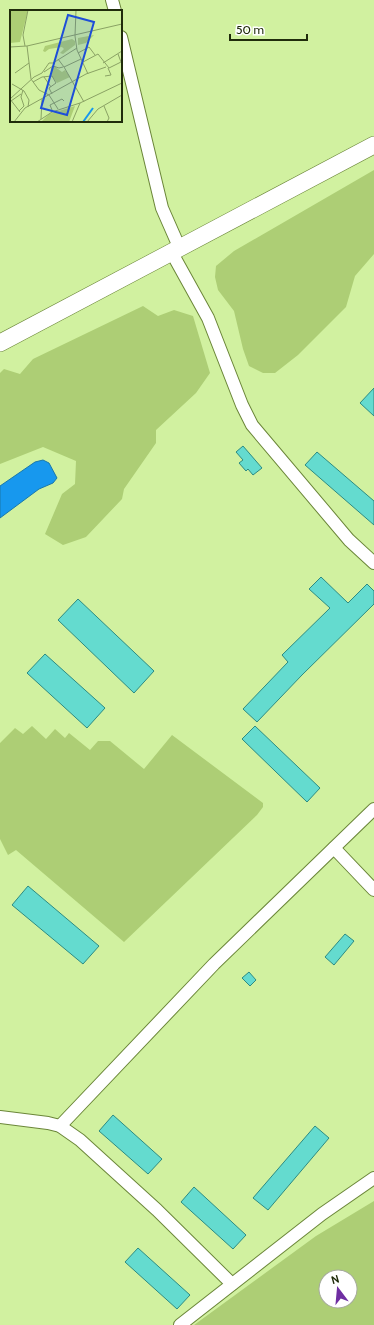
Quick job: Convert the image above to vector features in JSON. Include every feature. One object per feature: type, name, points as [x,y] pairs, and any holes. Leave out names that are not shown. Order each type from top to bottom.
[{"type":"main road","points":[[0,344],[374,145]]},
{"type":"street","points":[[112,0],[115,10]]},
{"type":"street","points":[[122,42],[162,208],[176,251],[208,318],[242,405],[252,425],[349,540],[374,563]]},
{"type":"street","points":[[60,1126],[214,964],[374,809]]},
{"type":"street","points":[[334,848],[374,890]]},
{"type":"street","points":[[0,1117],[60,1126],[80,1140],[157,1210],[232,1284]]},
{"type":"street","points":[[180,1325],[322,1214],[374,1178]]},
{"type":"green space","points":[[374,170],[374,254],[355,276],[346,307],[298,355],[275,373],[263,373],[249,366],[243,349],[234,311],[218,290],[215,277],[216,266],[234,251]]},
{"type":"green space","points":[[143,306],[158,316],[174,310],[193,316],[210,373],[196,393],[156,430],[156,443],[124,489],[122,499],[86,537],[63,545],[45,534],[62,494],[75,484],[76,461],[43,447],[0,464],[0,373],[4,369],[20,374],[33,359]]},
{"type":"green space","points":[[32,726],[46,739],[55,729],[65,738],[69,733],[90,750],[98,741],[110,741],[144,769],[172,735],[263,803],[263,807],[257,815],[124,942],[16,850],[8,855],[0,839],[0,743],[15,728],[23,734]]},
{"type":"green space","points":[[374,1201],[374,1325],[194,1325],[316,1236]]},
{"type":"water","points":[[43,460],[49,463],[57,478],[53,483],[39,489],[0,518],[0,486],[35,462]]},
{"type":"building","points":[[374,388],[374,416],[360,403]]},
{"type":"building","points":[[243,446],[262,468],[253,475],[248,469],[246,471],[239,463],[243,460],[236,452]]},
{"type":"building","points":[[317,452],[374,501],[374,525],[305,465]]},
{"type":"building","points":[[321,577],[348,603],[367,584],[374,591],[374,604],[257,722],[243,709],[288,662],[282,655],[330,608],[309,589]]},
{"type":"building","points":[[78,599],[154,671],[134,693],[58,620]]},
{"type":"building","points":[[45,654],[105,708],[87,728],[27,673]]},
{"type":"building","points":[[255,726],[320,788],[307,802],[242,739]]},
{"type":"building","points":[[28,886],[99,946],[83,964],[12,905]]},
{"type":"building","points":[[345,934],[354,941],[334,965],[325,957]]},
{"type":"building","points":[[249,972],[256,980],[250,986],[242,978]]},
{"type":"building","points":[[113,1115],[162,1159],[148,1174],[99,1131]]},
{"type":"building","points":[[315,1126],[329,1138],[268,1210],[253,1198]]},
{"type":"building","points":[[194,1187],[246,1235],[233,1249],[181,1202]]},
{"type":"building","points":[[138,1248],[190,1295],[177,1309],[125,1262]]}]
